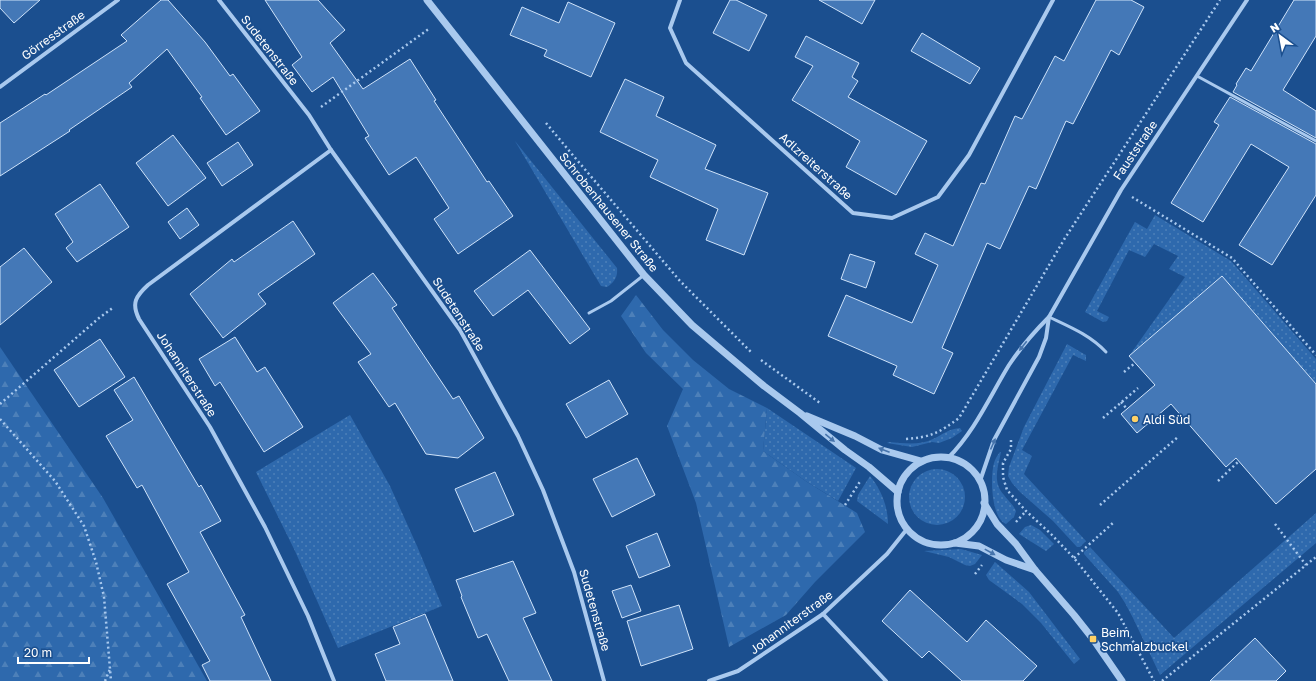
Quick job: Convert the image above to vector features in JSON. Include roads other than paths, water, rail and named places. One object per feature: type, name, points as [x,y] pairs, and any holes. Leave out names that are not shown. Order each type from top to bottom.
[{"type":"street","name":"Görresstraße","points":[[0,87],[118,0]]},
{"type":"street","name":"Sudetenstraße","points":[[219,0],[309,115],[331,150],[460,330],[518,436],[543,490],[574,572],[604,681]]},
{"type":"street","name":"Adlzreiterstraße","points":[[680,0],[670,28],[686,63],[852,213],[892,218],[938,197],[947,185],[968,155],[1053,0]]},
{"type":"street","name":"Fauststraße","points":[[948,458],[959,447],[973,427],[1010,364],[1034,332],[1049,317],[1121,190],[1247,0]]},
{"type":"street","name":"Schrobenhausener Straße","points":[[429,1],[644,275],[692,325],[764,386],[869,467],[898,492]]},
{"type":"street","name":"Johanniterstraße","points":[[331,150],[148,284],[139,293],[135,304],[135,311],[210,427],[265,527],[308,616],[334,681]]},
{"type":"street","name":"Fauststraße","points":[[980,481],[994,440],[1039,358],[1046,338],[1049,317]]},
{"type":"street","name":"Schrobenhausener Straße","points":[[800,413],[855,436],[882,450],[922,461]]},
{"type":"street","points":[[952,543],[965,537],[976,527],[982,516],[984,503],[983,492],[980,481],[974,472],[965,464],[958,460],[948,458],[930,458],[913,467],[906,473],[901,482],[898,492],[897,505],[900,518],[907,529],[928,543],[940,545],[966,543],[979,546],[1006,560],[1035,570]]},
{"type":"street","points":[[984,503],[997,524],[1016,544],[1035,570],[1056,592],[1079,621],[1122,681]]},
{"type":"street","name":"Johanniterstraße","points":[[709,681],[738,671],[823,614],[887,554],[907,529]]},
{"type":"street","points":[[823,614],[886,681]]},
{"type":"lane","points":[[1197,76],[1316,140]]},
{"type":"lane","points":[[589,313],[611,301],[644,275]]},
{"type":"lane","points":[[1049,317],[1085,335],[1096,342],[1106,352]]},
{"type":"place","name":"Aldi Süd","points":[[1135,419]]},
{"type":"place","name":"Beim Schmalzbuckel","points":[[1093,639]]}]
